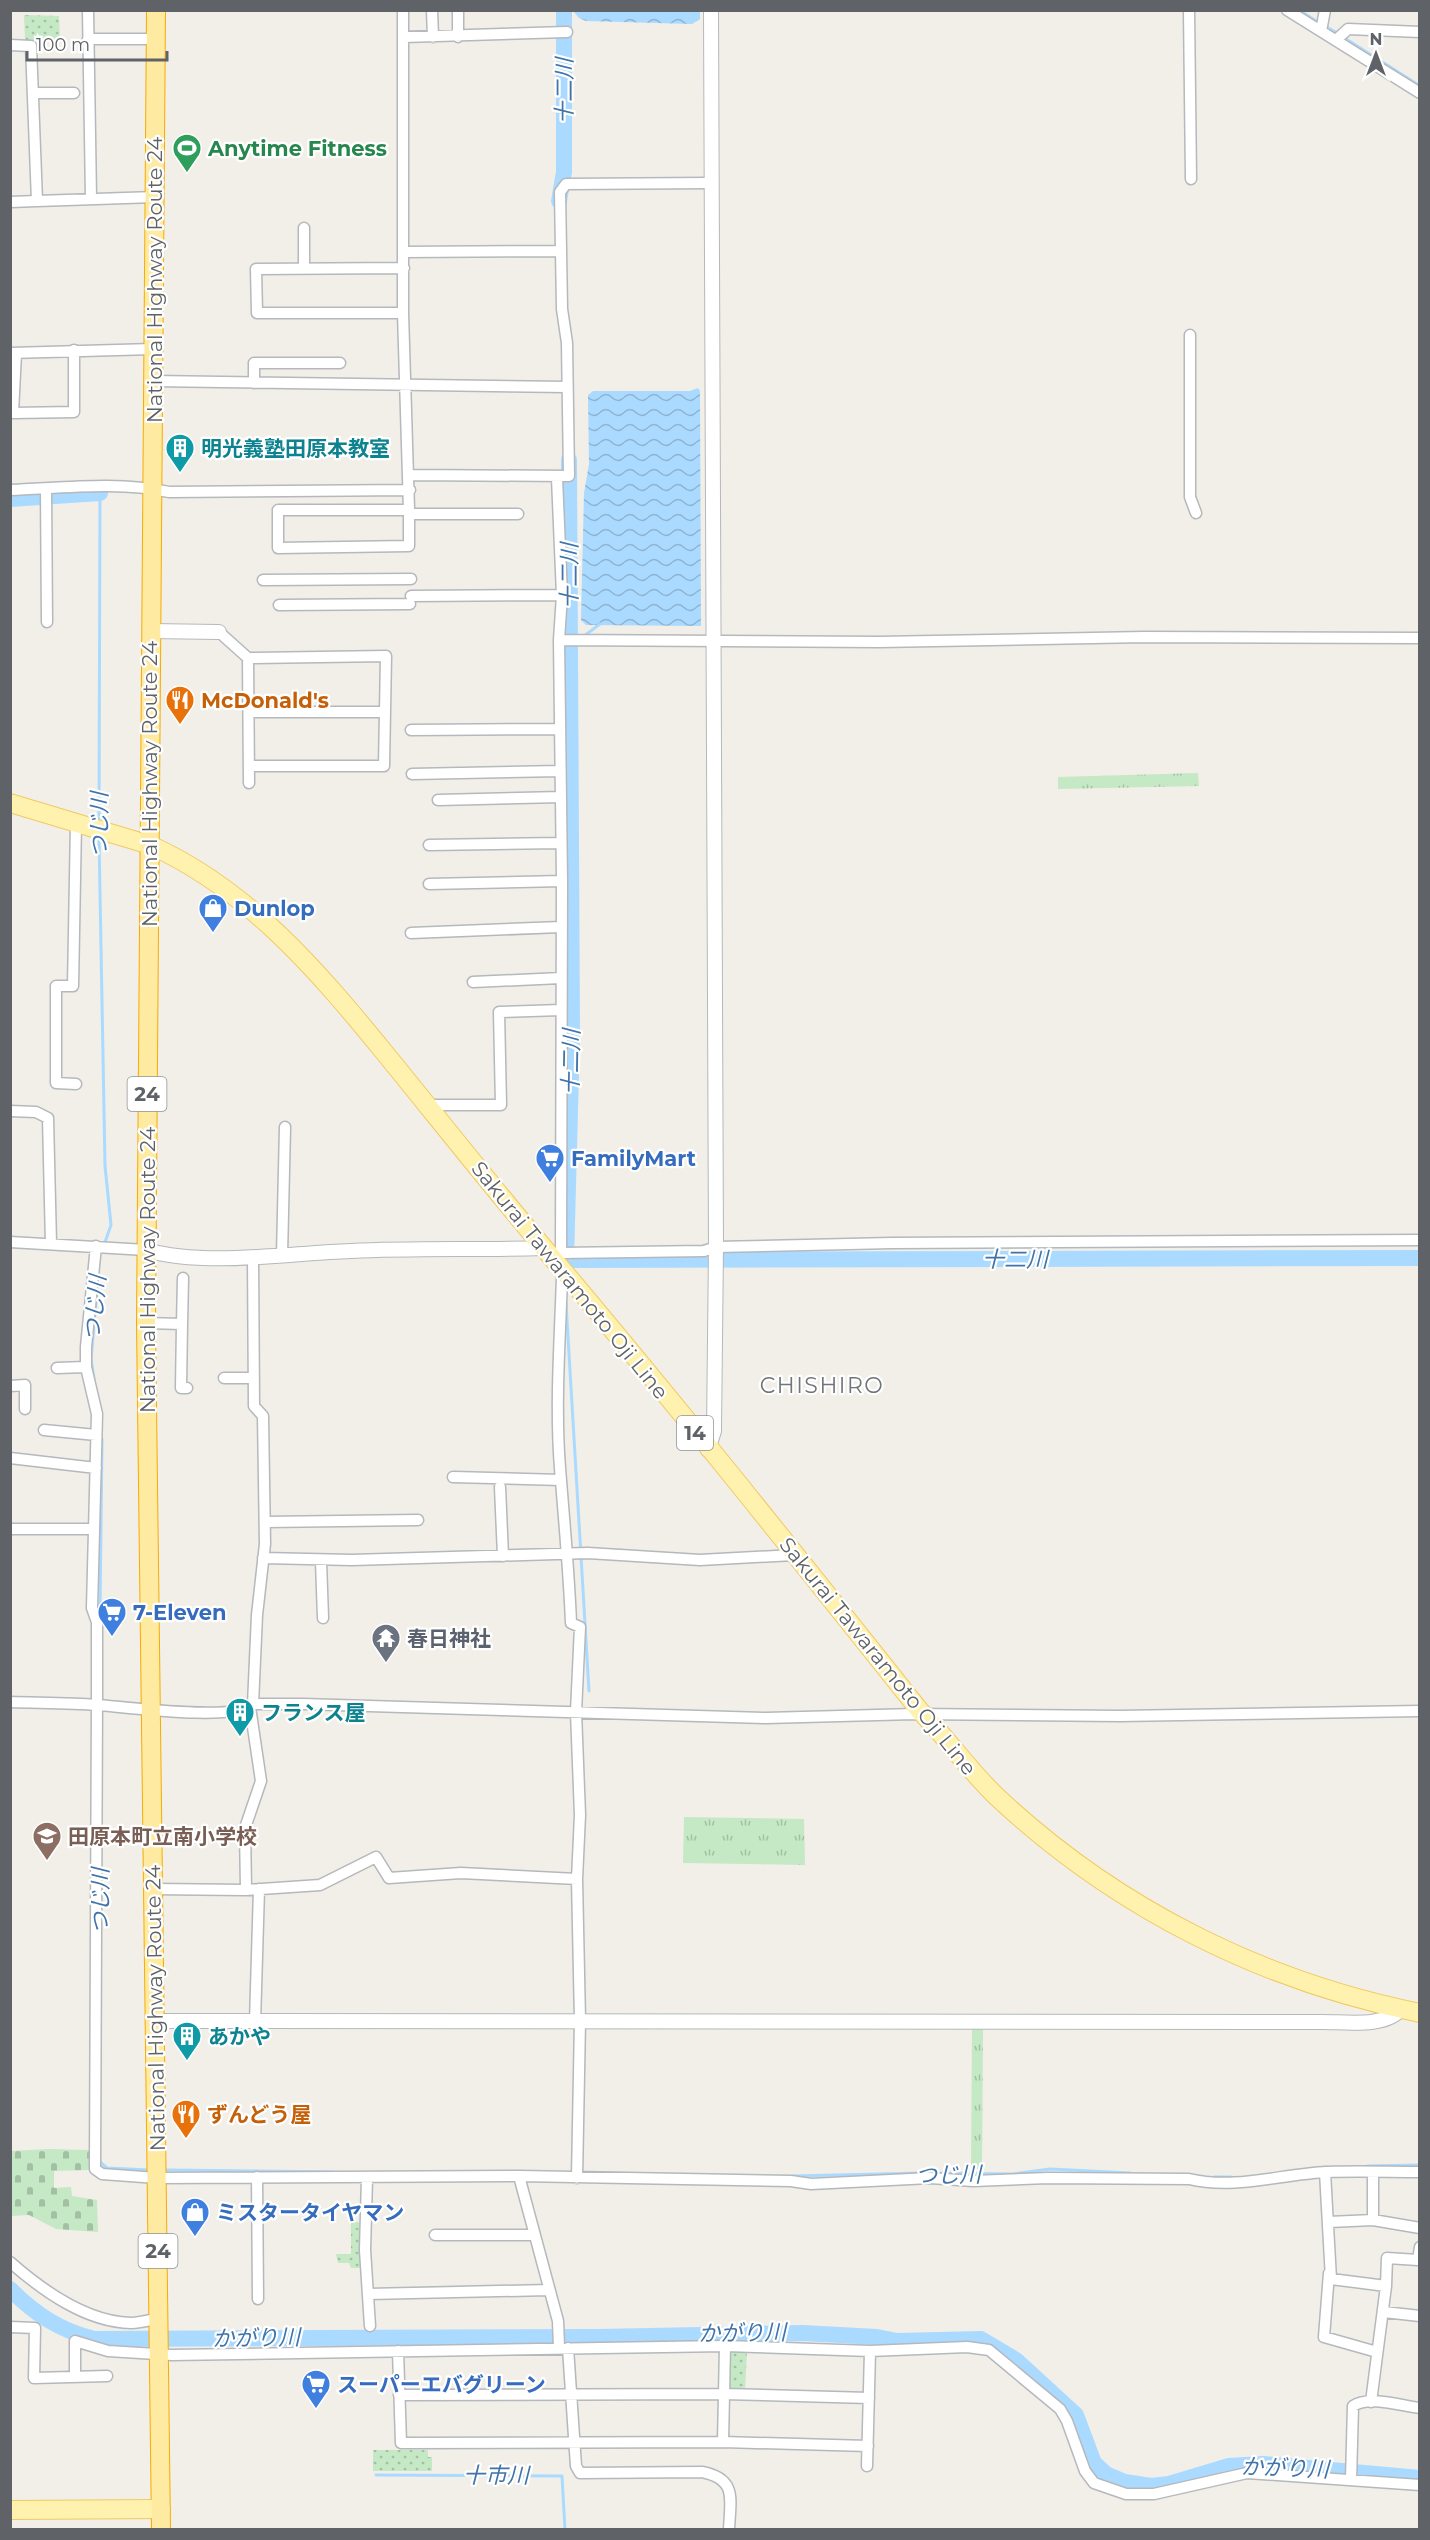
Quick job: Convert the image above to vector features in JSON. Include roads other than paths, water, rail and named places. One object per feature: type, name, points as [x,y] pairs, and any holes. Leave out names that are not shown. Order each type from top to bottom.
[{"type":"highway","name":"National Highway Route 24","points":[[156,10],[146,1323],[161,2529]]},
{"type":"main road","name":"Sakurai Tawaramoto Oji Line","points":[[10,803],[150,845],[169,854],[246,905],[291,944],[321,975],[552,1252],[564,1272],[924,1715],[978,1779],[1029,1826],[1132,1900],[1197,1938],[1300,1982],[1419,2013]]},
{"type":"main road","points":[[10,2510],[161,2509]]},
{"type":"street","points":[[88,10],[91,199]]},
{"type":"street","points":[[403,10],[404,313],[410,490],[409,512],[409,546],[278,548],[278,510],[409,512],[518,513]]},
{"type":"street","points":[[432,10],[433,37]]},
{"type":"street","points":[[458,10],[458,37]]},
{"type":"street","points":[[708,1450],[714,1431],[716,1254],[711,10]]},
{"type":"street","points":[[1189,10],[1191,179]]},
{"type":"street","points":[[1287,10],[1419,93]]},
{"type":"street","points":[[1321,31],[1325,10]]},
{"type":"street","points":[[1336,40],[1348,29],[1419,32]]},
{"type":"street","points":[[404,38],[567,32]]},
{"type":"street","points":[[88,39],[156,39]]},
{"type":"street","points":[[10,45],[31,46],[37,201]]},
{"type":"street","points":[[33,93],[74,93]]},
{"type":"street","points":[[409,475],[557,478],[569,476],[567,343],[562,309],[560,192],[566,184],[711,183]]},
{"type":"street","points":[[10,202],[155,197]]},
{"type":"street","points":[[304,228],[304,268]]},
{"type":"street","points":[[404,252],[561,251]]},
{"type":"street","points":[[404,268],[256,269],[257,313],[404,313]]},
{"type":"street","points":[[1190,335],[1192,376],[1190,497],[1196,513]]},
{"type":"street","points":[[74,350],[74,412],[13,413],[13,353],[74,350],[153,349]]},
{"type":"street","points":[[254,383],[254,363],[340,363]]},
{"type":"street","points":[[153,381],[567,387]]},
{"type":"street","points":[[552,1252],[561,1010],[562,881],[559,640],[562,595],[557,478]]},
{"type":"street","points":[[10,490],[46,494],[95,486],[152,488],[169,492],[410,490]]},
{"type":"street","points":[[46,494],[47,622]]},
{"type":"street","points":[[263,580],[411,579]]},
{"type":"street","points":[[279,605],[562,595]]},
{"type":"street","points":[[150,631],[219,632],[248,658],[386,656],[384,765],[249,766]]},
{"type":"street","points":[[559,640],[879,642],[1144,637],[1419,638]]},
{"type":"street","points":[[248,658],[249,783]]},
{"type":"street","points":[[250,712],[385,712]]},
{"type":"street","points":[[411,730],[559,729]]},
{"type":"street","points":[[412,774],[560,771]]},
{"type":"street","points":[[438,800],[561,797]]},
{"type":"street","points":[[76,823],[73,986],[56,986],[56,1083],[76,1084]]},
{"type":"street","points":[[429,845],[561,843]]},
{"type":"street","points":[[429,884],[562,881]]},
{"type":"street","points":[[411,933],[561,927]]},
{"type":"street","points":[[473,982],[561,978]]},
{"type":"street","points":[[428,1105],[501,1105],[499,1012],[561,1010]]},
{"type":"street","points":[[10,1111],[36,1112],[48,1118],[51,1244]]},
{"type":"street","points":[[282,1255],[285,1127]]},
{"type":"street","points":[[10,1242],[146,1250],[166,1256],[253,1257],[353,1251],[704,1251],[716,1254],[904,1243],[1419,1240]]},
{"type":"street","points":[[102,1247],[88,1317],[86,1367],[97,1414],[92,1608],[97,1623],[99,1706],[94,2169],[102,2174],[157,2178],[519,2176],[791,2181],[811,2184],[930,2178],[973,2181],[1048,2178],[1189,2179],[1206,2183],[1226,2183],[1325,2172],[1419,2172]]},
{"type":"street","points":[[246,1890],[245,1828],[261,1781],[251,1705],[266,1522],[263,1416],[254,1406],[253,1257]]},
{"type":"street","points":[[564,1272],[562,1277],[559,1403],[561,1480],[568,1554],[571,1623],[580,1626],[576,1712],[580,1815],[577,1879],[580,2021],[577,2178]]},
{"type":"street","points":[[183,1278],[181,1388],[187,1388]]},
{"type":"street","points":[[146,1323],[182,1324]]},
{"type":"street","points":[[57,1368],[86,1367]]},
{"type":"street","points":[[224,1378],[254,1378]]},
{"type":"street","points":[[10,1386],[25,1386],[25,1408]]},
{"type":"street","points":[[44,1430],[96,1435]]},
{"type":"street","points":[[10,1458],[96,1468]]},
{"type":"street","points":[[453,1477],[561,1480]]},
{"type":"street","points":[[500,1487],[503,1556]]},
{"type":"street","points":[[266,1522],[418,1521]]},
{"type":"street","points":[[10,1528],[94,1528]]},
{"type":"street","points":[[263,1558],[321,1561],[588,1553],[700,1560],[794,1555]]},
{"type":"street","points":[[321,1561],[322,1618]]},
{"type":"street","points":[[10,1702],[151,1711],[223,1712],[251,1705],[766,1718],[1419,1711]]},
{"type":"street","points":[[153,1889],[246,1890],[320,1885],[376,1857],[389,1878],[461,1874],[577,1879]]},
{"type":"street","points":[[255,2022],[259,1889]]},
{"type":"street","points":[[154,2021],[1372,2021],[1394,2018],[1401,2010]]},
{"type":"street","points":[[1325,2172],[1329,2222],[1329,2272],[1324,2337],[1377,2352]]},
{"type":"street","points":[[1373,2172],[1373,2220]]},
{"type":"street","points":[[519,2176],[533,2235],[558,2321],[571,2394],[574,2441],[580,2473],[702,2472],[717,2475],[725,2481],[730,2490],[729,2529]]},
{"type":"street","points":[[257,2177],[258,2299]]},
{"type":"street","points":[[367,2178],[365,2250],[370,2326]]},
{"type":"street","points":[[1329,2222],[1373,2220],[1419,2228]]},
{"type":"street","points":[[435,2235],[533,2235]]},
{"type":"street","points":[[1371,2402],[1384,2312],[1387,2258],[1418,2260],[1419,2247]]},
{"type":"street","points":[[10,2262],[31,2280],[88,2315],[134,2324],[159,2321]]},
{"type":"street","points":[[1329,2272],[1331,2279],[1386,2286]]},
{"type":"street","points":[[368,2294],[549,2290]]},
{"type":"street","points":[[1384,2312],[1419,2316]]},
{"type":"street","points":[[10,2327],[35,2328],[34,2378],[107,2376]]},
{"type":"street","points":[[75,2377],[75,2341],[108,2351],[159,2350],[172,2355],[562,2346],[725,2346],[870,2351],[967,2347],[989,2350],[1060,2409],[1067,2421],[1085,2471],[1095,2483],[1126,2494],[1154,2494],[1247,2472],[1419,2485]]},
{"type":"street","points":[[723,2442],[725,2346]]},
{"type":"street","points":[[398,2351],[401,2443],[574,2441],[867,2446]]},
{"type":"street","points":[[867,2466],[870,2351]]},
{"type":"street","points":[[399,2395],[724,2394],[869,2398]]},
{"type":"street","points":[[1351,2480],[1353,2406],[1358,2403],[1371,2402],[1419,2408]]},
{"type":"water","points":[[573,11],[700,11],[700,19],[692,24],[586,21],[579,18]]},
{"type":"water","points":[[698,388],[700,391],[701,626],[586,625],[581,620],[584,493],[589,464],[588,395],[593,391],[690,391]]},
{"type":"waterway","name":"十二川","points":[[559,201],[564,172],[564,10]]},
{"type":"waterway","points":[[1299,10],[1319,23]]},
{"type":"waterway","points":[[1325,26],[1337,33]]},
{"type":"waterway","points":[[1343,37],[1420,86]]},
{"type":"waterway","name":"十二川","points":[[569,460],[572,1036],[566,1260],[1420,1258]]},
{"type":"waterway","name":"つじ川","points":[[99,824],[100,493]]},
{"type":"waterway","name":"つじ川","points":[[10,499],[100,493]]},
{"type":"waterway","points":[[584,636],[600,624]]},
{"type":"waterway","name":"つじ川","points":[[99,837],[105,1166],[111,1225],[104,1245]]},
{"type":"waterway","name":"つじ川","points":[[94,1379],[91,1359],[97,1290]]},
{"type":"waterway","points":[[566,1303],[589,1691]]},
{"type":"waterway","name":"つじ川","points":[[100,1615],[102,1439]]},
{"type":"waterway","name":"つじ川","points":[[99,2161],[107,2168],[149,2170]]},
{"type":"waterway","name":"つじ川","points":[[1367,2166],[1420,2165]]},
{"type":"waterway","name":"つじ川","points":[[933,2173],[1013,2174],[1050,2169],[1130,2173]]},
{"type":"waterway","name":"つじ川","points":[[166,2170],[333,2172]]},
{"type":"waterway","name":"つじ川","points":[[792,2176],[923,2173]]},
{"type":"waterway","name":"つじ川","points":[[1214,2177],[1231,2177]]},
{"type":"waterway","name":"かがり川","points":[[10,2289],[48,2320],[94,2339],[598,2337],[803,2333],[877,2337],[897,2341],[981,2339],[1016,2360],[1076,2415],[1094,2463],[1106,2474],[1125,2482],[1151,2486],[1169,2484],[1229,2466],[1263,2464],[1420,2478]]},
{"type":"waterway","name":"十市川","points":[[376,2475],[562,2476],[565,2530]]},
{"type":"place","name":"Anytime Fitness","points":[[187,174]]},
{"type":"place","name":"明光義塾田原本教室","points":[[180,474]]},
{"type":"place","name":"McDonald's","points":[[180,726]]},
{"type":"place","name":"Dunlop","points":[[213,934]]},
{"type":"place","name":"FamilyMart","points":[[550,1184]]},
{"type":"place","name":"7-Eleven","points":[[112,1638]]},
{"type":"place","name":"春日神社","points":[[386,1664]]},
{"type":"place","name":"フランス屋","points":[[240,1738]]},
{"type":"place","name":"田原本町立南小学校","points":[[47,1862]]},
{"type":"place","name":"あかや","points":[[187,2062]]},
{"type":"place","name":"ずんどう屋","points":[[186,2140]]},
{"type":"place","name":"ミスタータイヤマン","points":[[195,2238]]},
{"type":"place","name":"スーパーエバグリーン","points":[[316,2410]]},
{"type":"district","name":"CHISHIRO","points":[[822,1385]]}]
